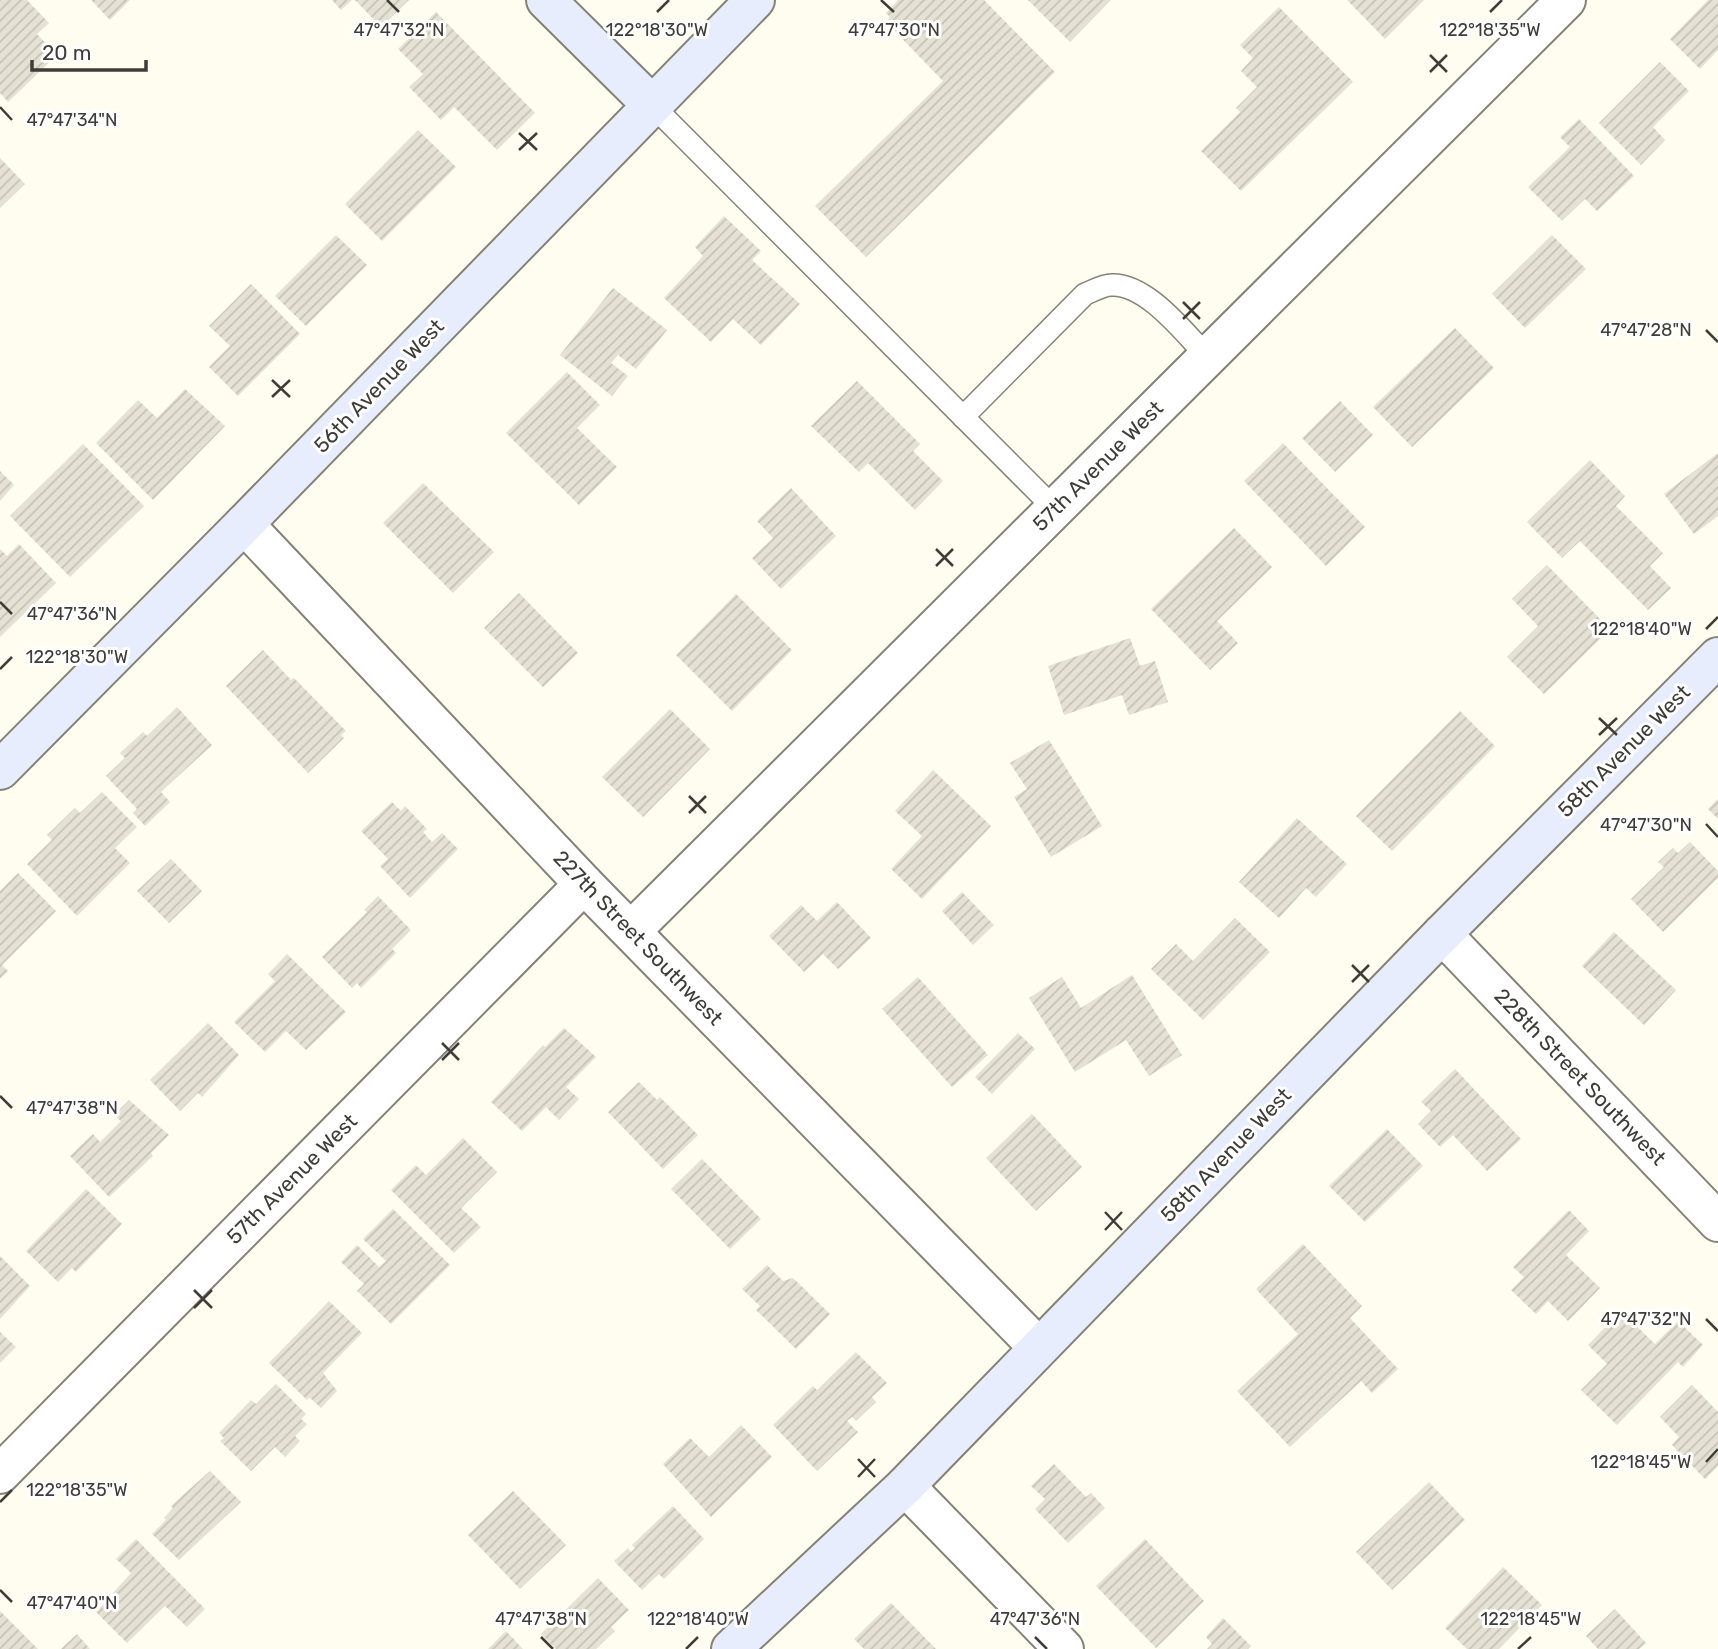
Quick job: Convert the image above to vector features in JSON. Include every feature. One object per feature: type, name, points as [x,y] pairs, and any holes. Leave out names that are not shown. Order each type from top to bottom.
[{"type":"street","points":[[546,0],[651,104]]},
{"type":"street","name":"56th Avenue West","points":[[0,770],[755,0]]},
{"type":"street","name":"57th Avenue West","points":[[631,932],[1566,0]]},
{"type":"street","name":"227th Street Southwest","points":[[244,524],[584,884],[1038,1348]]},
{"type":"street","name":"58th Avenue West","points":[[739,1647],[905,1486],[1442,934],[1718,657]]},
{"type":"street","name":"57th Avenue West","points":[[0,1474],[584,884]]},
{"type":"street","name":"228th Street Southwest","points":[[1442,934],[1718,1222]]},
{"type":"street","points":[[905,1486],[1064,1649]]},
{"type":"lane","points":[[651,104],[1055,509]]},
{"type":"lane","points":[[963,416],[1085,294],[1111,285],[1130,288],[1158,306],[1208,357]]},
{"type":"building","points":[[0,0],[27,0],[49,23],[37,34],[57,55],[8,102],[0,93]]},
{"type":"building","points":[[91,0],[130,0],[110,20]]},
{"type":"building","points":[[332,0],[352,0],[341,10]]},
{"type":"building","points":[[355,0],[409,0],[381,27]]},
{"type":"building","points":[[898,0],[984,0],[1055,72],[866,257],[815,206],[943,81],[886,22],[890,17],[886,13]]},
{"type":"building","points":[[1028,0],[1111,0],[1070,42]]},
{"type":"building","points":[[1347,0],[1424,0],[1385,39]]},
{"type":"building","points":[[1708,0],[1718,0],[1718,50],[1700,69],[1670,39]]},
{"type":"building","points":[[1279,7],[1353,82],[1241,191],[1201,151],[1240,112],[1236,108],[1257,87],[1241,71],[1253,58],[1240,45]]},
{"type":"building","points":[[436,12],[535,113],[497,150],[454,107],[441,120],[409,87],[423,74],[398,49]]},
{"type":"building","points":[[1660,62],[1689,91],[1653,127],[1665,140],[1641,165],[1599,123]]},
{"type":"building","points":[[1579,119],[1634,176],[1597,211],[1585,199],[1562,221],[1528,187],[1570,147],[1560,137]]},
{"type":"building","points":[[418,130],[456,167],[382,241],[345,204]]},
{"type":"building","points":[[0,158],[25,184],[0,208]]},
{"type":"building","points":[[724,216],[761,251],[752,260],[800,304],[761,345],[733,319],[711,342],[664,298],[703,256],[695,247]]},
{"type":"building","points":[[336,235],[367,265],[306,326],[275,296]]},
{"type":"building","points":[[1552,235],[1586,269],[1525,328],[1492,294]]},
{"type":"building","points":[[251,284],[300,334],[238,396],[209,367],[230,346],[209,326]]},
{"type":"building","points":[[613,288],[667,330],[636,369],[618,355],[611,363],[628,376],[612,396],[560,355]]},
{"type":"building","points":[[1455,328],[1494,368],[1412,447],[1373,407]]},
{"type":"building","points":[[567,372],[600,405],[577,428],[617,467],[579,505],[506,433]]},
{"type":"building","points":[[857,381],[920,444],[913,451],[943,481],[915,510],[868,463],[859,472],[811,426]]},
{"type":"building","points":[[185,389],[225,426],[153,500],[96,443],[138,400],[157,418]]},
{"type":"building","points":[[1340,401],[1373,435],[1335,472],[1302,438]]},
{"type":"building","points":[[1283,443],[1365,527],[1326,566],[1244,481]]},
{"type":"building","points":[[83,444],[144,506],[70,577],[10,516]]},
{"type":"building","points":[[1718,453],[1718,516],[1694,534],[1664,494]]},
{"type":"building","points":[[1590,460],[1625,496],[1616,506],[1663,553],[1650,566],[1671,588],[1648,610],[1580,541],[1562,558],[1527,522]]},
{"type":"building","points":[[0,471],[14,485],[0,501]]},
{"type":"building","points":[[423,483],[494,552],[453,593],[383,523]]},
{"type":"building","points":[[791,488],[836,536],[781,589],[752,558],[773,538],[757,521]]},
{"type":"building","points":[[1234,528],[1272,567],[1217,621],[1238,643],[1210,670],[1151,609]]},
{"type":"building","points":[[19,544],[56,583],[0,637],[0,549],[7,556]]},
{"type":"building","points":[[1547,565],[1610,629],[1544,694],[1507,657],[1538,626],[1512,599]]},
{"type":"building","points":[[519,593],[578,653],[543,687],[484,628]]},
{"type":"building","points":[[736,594],[792,650],[732,711],[676,655]]},
{"type":"building","points":[[1130,638],[1140,666],[1155,661],[1168,702],[1129,715],[1122,695],[1064,715],[1048,666]]},
{"type":"building","points":[[263,650],[346,731],[341,735],[344,738],[308,773],[226,686]]},
{"type":"building","points":[[177,707],[212,745],[161,792],[170,802],[145,826],[133,813],[137,809],[106,776],[125,758],[120,753],[143,732],[147,736]]},
{"type":"building","points":[[670,709],[710,749],[643,817],[602,777]]},
{"type":"building","points":[[1460,711],[1495,746],[1392,851],[1356,816]]},
{"type":"building","points":[[1049,740],[1102,826],[1051,857],[1014,797],[1027,789],[1010,763]]},
{"type":"building","points":[[933,770],[991,826],[922,899],[891,869],[922,836],[895,811]]},
{"type":"building","points":[[102,792],[137,827],[115,848],[130,863],[77,916],[27,864],[52,840],[47,835],[75,808],[80,813]]},
{"type":"building","points":[[1718,799],[1718,819],[1708,809]]},
{"type":"building","points":[[392,802],[401,811],[405,806],[427,829],[423,832],[432,842],[442,833],[458,849],[410,898],[380,866],[388,859],[361,831]]},
{"type":"building","points":[[1297,818],[1347,864],[1316,897],[1306,888],[1279,918],[1239,882]]},
{"type":"building","points":[[1690,842],[1718,871],[1718,878],[1663,932],[1631,899],[1664,867],[1658,862],[1673,848],[1678,853]]},
{"type":"building","points":[[171,859],[202,891],[169,923],[137,891]]},
{"type":"building","points":[[18,873],[56,911],[2,965],[8,971],[0,979],[0,891]]},
{"type":"building","points":[[962,892],[994,925],[973,945],[942,911]]},
{"type":"building","points":[[378,896],[411,930],[392,949],[396,953],[361,988],[357,983],[352,988],[322,957],[367,912],[364,910]]},
{"type":"building","points":[[837,902],[871,938],[838,969],[823,954],[804,972],[769,936],[801,905],[817,921]]},
{"type":"building","points":[[1235,918],[1270,952],[1203,1020],[1151,969],[1176,944],[1193,961]]},
{"type":"building","points":[[1614,932],[1676,990],[1644,1025],[1582,966]]},
{"type":"building","points":[[287,954],[346,1012],[306,1050],[286,1031],[265,1052],[234,1022],[275,981],[268,974]]},
{"type":"building","points":[[1132,975],[1182,1055],[1149,1076],[1126,1040],[1075,1072],[1029,998],[1062,977],[1081,1008]]},
{"type":"building","points":[[918,977],[988,1055],[952,1087],[882,1009]]},
{"type":"building","points":[[208,1023],[239,1055],[202,1097],[198,1093],[180,1111],[150,1080]]},
{"type":"building","points":[[564,1028],[596,1057],[566,1087],[579,1099],[559,1120],[546,1107],[522,1131],[491,1102],[543,1045],[545,1047]]},
{"type":"building","points":[[1018,1033],[1035,1049],[992,1094],[975,1077]]},
{"type":"building","points":[[1455,1069],[1521,1139],[1487,1171],[1453,1135],[1440,1147],[1418,1124],[1431,1111],[1421,1102]]},
{"type":"building","points":[[639,1082],[657,1100],[660,1097],[698,1135],[663,1169],[608,1112]]},
{"type":"building","points":[[129,1100],[169,1135],[151,1153],[153,1156],[109,1197],[70,1156],[93,1134],[100,1142],[121,1121],[114,1115]]},
{"type":"building","points":[[1032,1114],[1082,1167],[1036,1211],[986,1158]]},
{"type":"building","points":[[1387,1129],[1423,1166],[1365,1222],[1329,1186]]},
{"type":"building","points":[[463,1138],[497,1172],[461,1208],[481,1227],[454,1253],[391,1190],[416,1165],[426,1175]]},
{"type":"building","points":[[702,1159],[761,1219],[730,1249],[671,1189]]},
{"type":"building","points":[[86,1189],[122,1224],[76,1272],[72,1268],[58,1282],[26,1251]]},
{"type":"building","points":[[393,1209],[450,1265],[391,1324],[357,1291],[364,1284],[341,1262],[357,1245],[379,1267],[386,1261],[363,1239]]},
{"type":"building","points":[[1569,1210],[1589,1231],[1566,1255],[1600,1288],[1568,1321],[1548,1301],[1536,1314],[1511,1290],[1524,1277],[1513,1267]]},
{"type":"building","points":[[1303,1244],[1362,1306],[1350,1318],[1398,1369],[1372,1393],[1361,1381],[1290,1447],[1237,1391],[1298,1334],[1256,1289]]},
{"type":"building","points":[[0,1256],[30,1286],[0,1319]]},
{"type":"building","points":[[767,1265],[783,1281],[793,1278],[830,1314],[796,1349],[756,1310],[760,1306],[742,1289]]},
{"type":"building","points":[[329,1301],[362,1333],[323,1373],[337,1391],[321,1408],[309,1397],[307,1400],[269,1363]]},
{"type":"building","points":[[1621,1311],[1655,1344],[1678,1321],[1703,1345],[1683,1367],[1678,1362],[1617,1425],[1581,1390],[1607,1364],[1588,1345]]},
{"type":"building","points":[[0,1332],[16,1347],[0,1363]]},
{"type":"building","points":[[856,1352],[887,1383],[872,1397],[876,1402],[856,1421],[852,1417],[847,1421],[858,1432],[817,1471],[773,1425],[813,1386],[817,1390]]},
{"type":"building","points":[[276,1384],[306,1414],[301,1419],[307,1424],[295,1436],[300,1441],[285,1457],[275,1447],[251,1471],[220,1441],[224,1438],[219,1433],[251,1400],[256,1404]]},
{"type":"building","points":[[1692,1385],[1718,1412],[1718,1466],[1705,1479],[1672,1445],[1679,1437],[1660,1417]]},
{"type":"building","points":[[741,1425],[772,1457],[711,1517],[663,1464],[690,1438],[709,1457]]},
{"type":"building","points":[[1054,1464],[1086,1497],[1091,1493],[1105,1508],[1068,1543],[1035,1509],[1045,1499],[1031,1486]]},
{"type":"building","points":[[210,1471],[241,1502],[179,1560],[152,1534],[166,1520],[164,1518],[173,1508],[171,1506]]},
{"type":"building","points":[[1429,1482],[1465,1520],[1392,1590],[1356,1552]]},
{"type":"building","points":[[513,1491],[566,1545],[520,1589],[468,1535]]},
{"type":"building","points":[[673,1506],[704,1539],[664,1579],[659,1574],[642,1590],[614,1561],[628,1548],[631,1552],[635,1548],[632,1545]]},
{"type":"building","points":[[136,1539],[205,1609],[187,1627],[165,1606],[127,1643],[96,1612],[131,1573],[116,1559]]},
{"type":"building","points":[[1145,1539],[1204,1601],[1156,1648],[1096,1586]]},
{"type":"building","points":[[1503,1567],[1542,1605],[1499,1649],[1467,1649],[1445,1628]]},
{"type":"building","points":[[598,1578],[629,1610],[611,1627],[615,1631],[596,1649],[556,1649],[541,1634]]},
{"type":"building","points":[[891,1603],[936,1649],[864,1649],[854,1639]]},
{"type":"building","points":[[1615,1609],[1646,1643],[1639,1649],[1598,1649],[1586,1636]]},
{"type":"building","points":[[0,1611],[38,1649],[0,1649]]},
{"type":"building","points":[[1223,1618],[1251,1646],[1248,1649],[1207,1649],[1212,1644],[1206,1637]]},
{"type":"building","points":[[506,1631],[523,1649],[488,1649]]},
{"type":"building","points":[[77,1634],[90,1649],[61,1649]]}]
